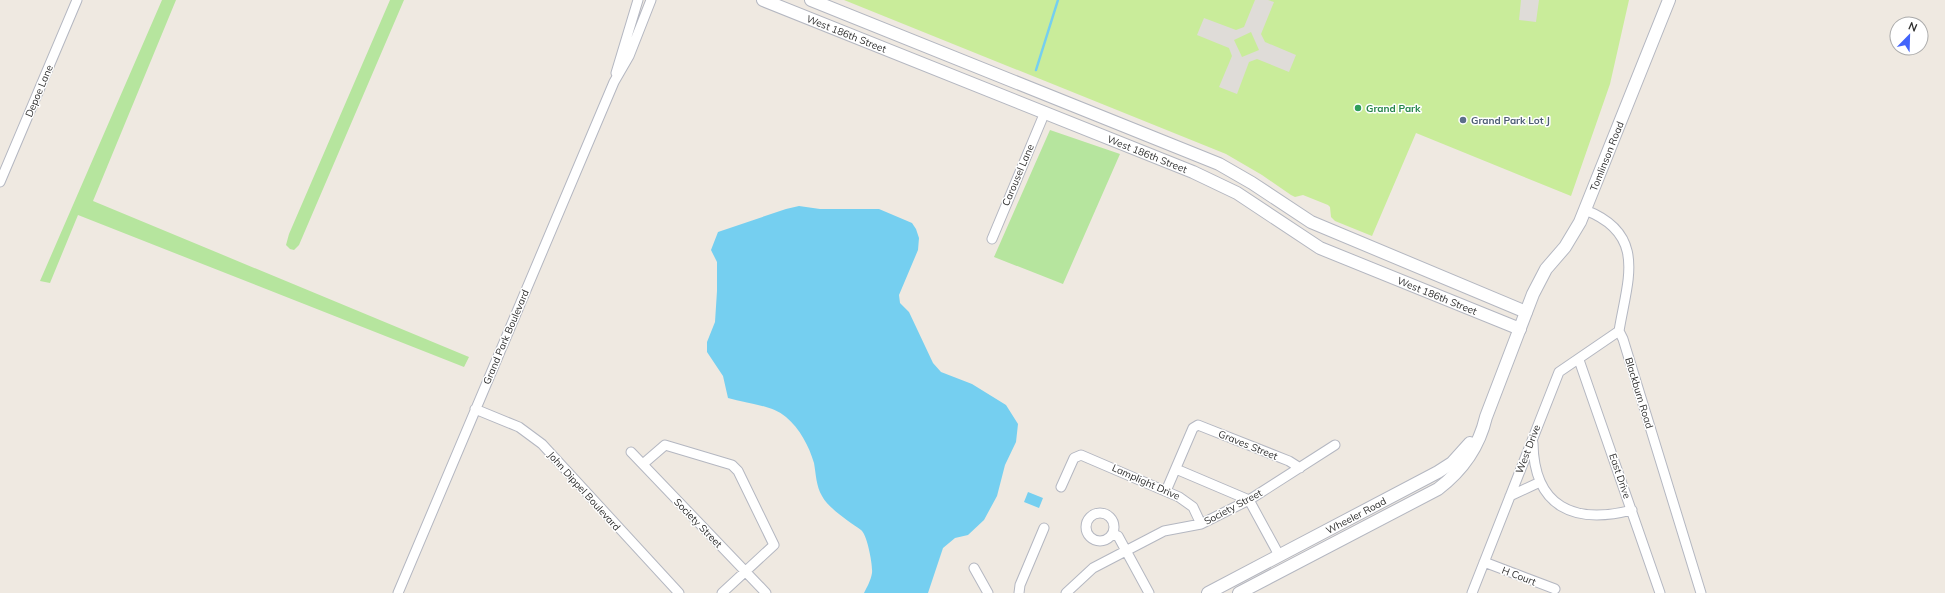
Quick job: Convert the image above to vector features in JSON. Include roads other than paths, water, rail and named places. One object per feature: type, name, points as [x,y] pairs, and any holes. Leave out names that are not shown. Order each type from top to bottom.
[{"type":"street","name":"Depoe Lane","points":[[0,182],[77,0]]},
{"type":"street","name":"Grand Park Boulevard","points":[[614,82],[620,57],[628,36],[638,0]]},
{"type":"street","name":"Grand Park Boulevard","points":[[398,593],[614,82],[629,56],[651,0]]},
{"type":"street","name":"West 186th Street","points":[[763,0],[1128,145],[1220,184],[1320,248],[1520,329]]},
{"type":"street","name":"West 186th Street","points":[[811,0],[1133,129],[1235,172],[1311,222],[1527,308]]},
{"type":"street","name":"Tomlinson Road","points":[[1527,308],[1546,269],[1566,247],[1585,210],[1669,0]]},
{"type":"street","name":"Carousel Lane","points":[[992,239],[1045,112]]},
{"type":"street","points":[[1128,145],[1133,129]]},
{"type":"street","points":[[1585,210],[1604,218],[1615,227],[1623,237],[1627,249],[1630,274],[1619,331]]},
{"type":"street","name":"Wheeler Road","points":[[1239,593],[1438,489],[1456,474],[1471,454],[1483,432],[1486,417],[1527,308]]},
{"type":"street","name":"West Drive","points":[[1472,593],[1558,372],[1579,360],[1619,331]]},
{"type":"street","name":"Blackburn Road","points":[[1619,331],[1623,339],[1700,593]]},
{"type":"street","name":"East Drive","points":[[1579,360],[1660,593]]},
{"type":"street","name":"John Dippel Boulevard","points":[[475,410],[519,427],[542,444],[679,593]]},
{"type":"street","name":"Wheeler Road","points":[[1208,593],[1438,472],[1463,452],[1486,417]]},
{"type":"street","name":"Graves Street","points":[[1176,469],[1196,426],[1201,426],[1282,458],[1300,468]]},
{"type":"street","points":[[1533,437],[1534,460],[1540,482],[1556,502],[1572,512],[1583,515],[1596,516],[1632,510]]},
{"type":"street","points":[[643,464],[665,445],[732,465],[738,471],[774,544],[722,593]]},
{"type":"street","name":"Society Street","points":[[1066,593],[1093,568],[1164,531],[1201,524],[1249,500],[1335,445]]},
{"type":"street","name":"Society Street","points":[[631,452],[766,593]]},
{"type":"street","name":"Lamplight Drive","points":[[1061,487],[1072,461],[1079,455],[1085,456],[1185,500],[1193,507],[1201,524]]},
{"type":"street","points":[[1166,491],[1176,469],[1249,500],[1279,555]]},
{"type":"street","points":[[1510,496],[1540,482]]},
{"type":"street","points":[[1019,593],[1020,585],[1044,528]]},
{"type":"street","points":[[1113,534],[1118,536],[1149,593]]},
{"type":"street","name":"H Court","points":[[1484,562],[1555,589]]},
{"type":"street","points":[[974,568],[988,593]]},
{"type":"water","points":[[799,206],[820,209],[879,209],[912,223],[919,238],[918,250],[899,295],[900,303],[909,312],[933,363],[941,372],[972,384],[1006,405],[1018,424],[1016,442],[1005,465],[997,496],[984,520],[968,535],[955,538],[943,548],[928,593],[864,593],[872,573],[871,557],[865,537],[861,530],[845,519],[825,501],[817,484],[812,457],[800,432],[786,417],[773,409],[728,398],[723,376],[707,352],[707,342],[715,322],[717,291],[717,262],[711,250],[718,232]]},
{"type":"water","points":[[1028,492],[1043,498],[1039,508],[1024,502]]},
{"type":"waterway","points":[[1036,70],[1058,0]]},
{"type":"place","name":"Grand Park","points":[[1358,108]]},
{"type":"place","name":"Grand Park Lot J","points":[[1463,120]]}]
